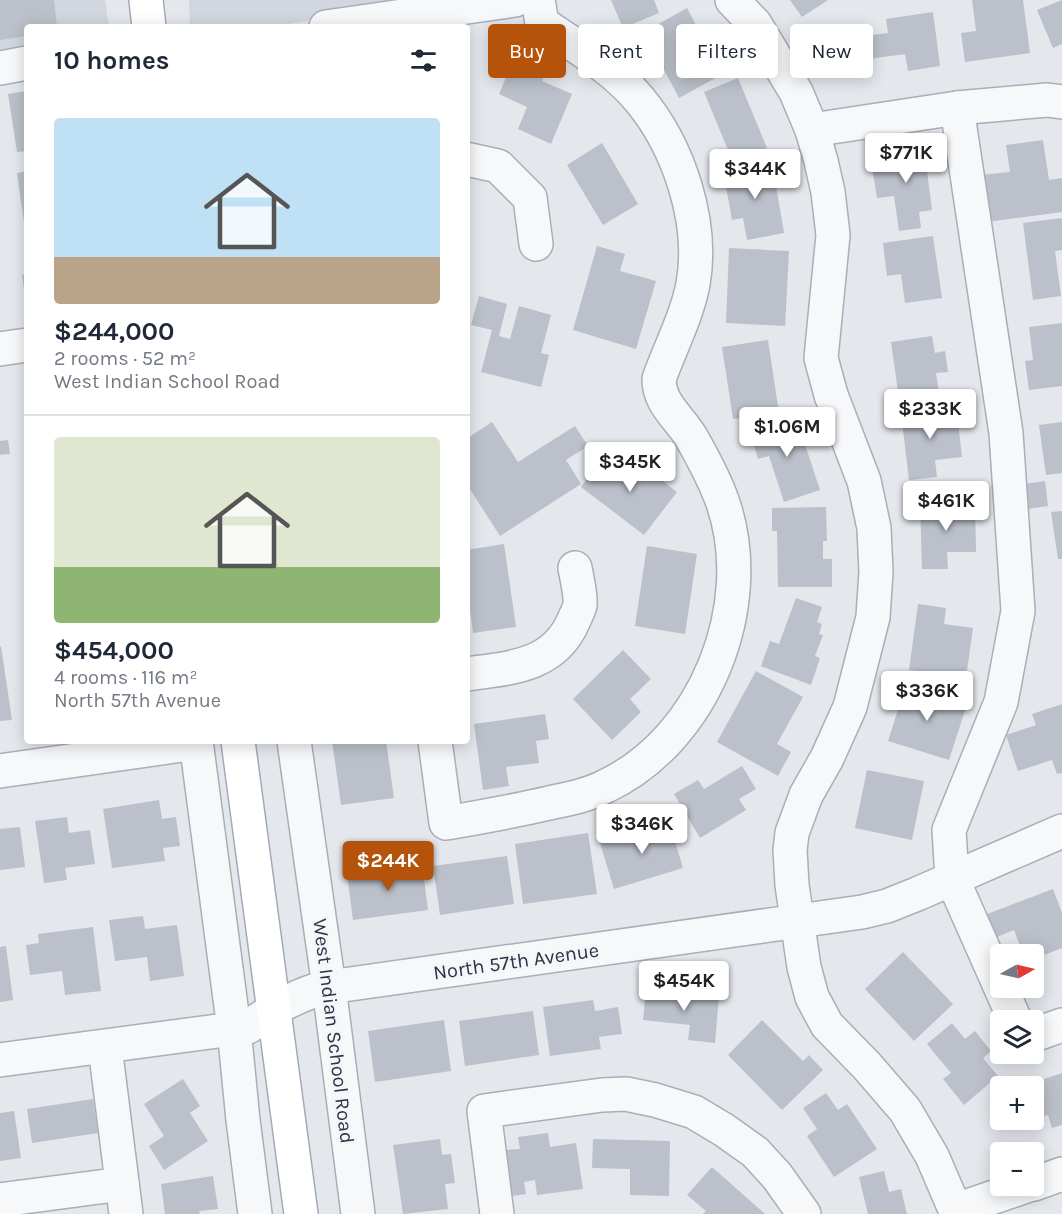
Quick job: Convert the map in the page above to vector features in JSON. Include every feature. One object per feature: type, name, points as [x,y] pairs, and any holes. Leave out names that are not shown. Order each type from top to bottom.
[{"type":"main road","points":[[146,0],[149,24]]},
{"type":"main road","points":[[238,744],[301,1214]]},
{"type":"street","points":[[347,24],[515,0]]},
{"type":"street","points":[[435,744],[446,823],[571,798],[605,787],[635,770],[658,750],[684,720],[717,663],[728,625],[733,592],[734,561],[731,533],[723,503],[708,466],[659,391],[659,379],[686,306],[697,252],[694,220],[685,185],[656,122],[639,99],[613,74],[542,23],[538,0]]},
{"type":"street","points":[[732,0],[755,24],[776,57],[796,92],[812,130],[828,192],[833,235],[821,358],[831,395],[864,481],[874,528],[876,572],[873,617],[850,706],[827,758],[806,795],[792,833],[790,850],[792,885],[804,967],[812,998],[827,1025],[905,1110],[932,1156],[957,1212],[999,1196]]},
{"type":"street","points":[[0,68],[24,64]]},
{"type":"street","points":[[812,130],[957,108],[1047,100],[1062,102]]},
{"type":"street","points":[[957,108],[1006,433],[1018,611],[1001,702],[949,830],[952,878],[1011,1010]]},
{"type":"street","points":[[470,160],[498,166],[530,198],[536,244]]},
{"type":"street","points":[[0,349],[24,345]]},
{"type":"street","points":[[470,673],[517,667],[537,660],[553,649],[569,632],[580,605],[575,568]]},
{"type":"street","points":[[0,771],[182,744]]},
{"type":"street","points":[[196,744],[234,1029],[255,1214]]},
{"type":"street","name":"West Indian School Road","points":[[294,744],[358,1214]]},
{"type":"street","name":"North 57th Avenue","points":[[0,1060],[248,1027],[273,1009],[312,990],[329,987],[862,912],[886,906],[1062,831]]},
{"type":"street","points":[[1044,1031],[1062,1025]]},
{"type":"street","points":[[0,1200],[124,1199],[105,1047]]},
{"type":"street","points":[[497,1214],[484,1111],[602,1095],[626,1094],[694,1112],[724,1130],[755,1152],[770,1168],[804,1214]]},
{"type":"street","points":[[1044,1180],[1062,1174]]},
{"type":"shaded area","points":[[0,0],[105,0],[109,24],[24,24],[24,77],[0,81]]},
{"type":"shaded area","points":[[189,0],[459,0],[287,24],[190,24]]},
{"type":"building","points":[[0,0],[54,0],[57,24],[24,24],[24,36],[0,40]]},
{"type":"building","points":[[611,0],[654,0],[659,13],[633,24],[621,24]]},
{"type":"building","points":[[790,0],[828,0],[802,17]]},
{"type":"building","points":[[972,0],[1023,0],[1030,53],[965,62],[961,33],[976,31]]},
{"type":"building","points":[[1062,0],[1062,44],[1053,48],[1037,10]]},
{"type":"building","points":[[687,8],[696,24],[676,24],[676,78],[715,78],[679,98],[664,70],[664,24],[658,24]]},
{"type":"building","points":[[933,12],[940,66],[908,71],[905,54],[873,58],[873,35],[888,33],[886,19]]},
{"type":"building","points":[[506,78],[543,78],[542,81],[572,94],[551,144],[518,129],[527,107],[499,94]]},
{"type":"building","points":[[738,78],[767,148],[733,162],[704,92]]},
{"type":"building","points":[[24,91],[24,151],[17,152],[8,94]]},
{"type":"building","points":[[923,139],[932,210],[919,212],[921,228],[899,231],[894,196],[877,198],[872,166],[901,162],[898,142]]},
{"type":"building","points":[[1043,140],[1049,180],[1062,178],[1062,212],[987,222],[981,175],[1010,172],[1006,145]]},
{"type":"building","points":[[602,143],[638,204],[603,225],[567,165]]},
{"type":"building","points":[[772,162],[784,233],[747,240],[743,218],[732,220],[723,170]]},
{"type":"building","points":[[24,172],[24,223],[17,173]]},
{"type":"building","points":[[1062,218],[1062,250],[1055,251],[1061,296],[1033,300],[1023,223]]},
{"type":"building","points":[[933,236],[942,298],[905,303],[901,274],[887,276],[883,243]]},
{"type":"building","points":[[597,246],[625,254],[620,271],[656,281],[636,349],[573,330]]},
{"type":"building","points":[[729,248],[789,251],[785,326],[726,323]]},
{"type":"building","points":[[479,296],[507,304],[499,336],[510,339],[519,306],[551,315],[541,353],[549,355],[541,387],[481,372],[492,330],[471,325]]},
{"type":"building","points":[[1062,323],[1062,386],[1029,390],[1025,361],[1033,360],[1029,327]]},
{"type":"building","points":[[932,336],[935,353],[945,351],[948,372],[936,373],[940,400],[900,406],[891,342]]},
{"type":"building","points":[[768,340],[779,413],[733,419],[722,347]]},
{"type":"building","points":[[956,406],[962,457],[935,460],[937,477],[909,480],[901,413]]},
{"type":"building","points":[[796,417],[820,490],[784,502],[769,456],[758,459],[750,433]]},
{"type":"building","points":[[492,422],[518,462],[575,426],[588,446],[566,460],[581,484],[500,536],[470,489],[470,436]]},
{"type":"building","points":[[1062,422],[1062,473],[1046,475],[1039,425]]},
{"type":"building","points":[[8,440],[10,454],[0,455],[0,441]]},
{"type":"building","points":[[605,455],[633,477],[642,465],[677,492],[644,535],[581,487]]},
{"type":"building","points":[[1045,481],[1048,506],[1027,509],[1024,484]]},
{"type":"building","points":[[975,502],[976,552],[947,552],[948,569],[922,569],[920,503]]},
{"type":"building","points":[[826,507],[827,541],[823,541],[823,559],[832,559],[832,587],[778,587],[777,531],[772,531],[772,508]]},
{"type":"building","points":[[1062,511],[1062,559],[1058,559],[1051,512]]},
{"type":"building","points":[[504,544],[516,627],[473,633],[470,608],[470,549]]},
{"type":"building","points":[[647,546],[697,554],[685,634],[635,626]]},
{"type":"building","points":[[796,598],[822,607],[817,622],[822,624],[819,634],[823,635],[815,656],[820,658],[811,685],[761,666],[770,641],[779,644]]},
{"type":"building","points":[[918,604],[946,608],[944,624],[973,628],[966,678],[909,670]]},
{"type":"building","points":[[0,647],[12,720],[0,721]]},
{"type":"building","points":[[623,650],[651,679],[630,699],[641,712],[612,740],[573,699]]},
{"type":"building","points":[[756,671],[803,697],[777,744],[791,752],[778,776],[717,742]]},
{"type":"building","points":[[906,685],[967,704],[949,760],[888,741]]},
{"type":"building","points":[[1062,704],[1062,773],[1057,774],[1052,760],[1018,771],[1006,735],[1036,725],[1032,714]]},
{"type":"building","points":[[545,714],[549,739],[536,741],[539,763],[506,767],[509,786],[483,790],[474,724]]},
{"type":"building","points":[[332,744],[386,744],[394,798],[341,805]]},
{"type":"building","points":[[742,766],[756,789],[739,799],[746,810],[700,838],[674,794],[698,780],[704,789]]},
{"type":"building","points":[[867,770],[924,781],[912,840],[855,828]]},
{"type":"building","points":[[159,800],[162,819],[176,817],[180,846],[163,848],[165,861],[112,868],[103,809]]},
{"type":"building","points":[[67,817],[69,833],[90,830],[95,864],[65,868],[67,880],[44,883],[35,821]]},
{"type":"building","points":[[669,821],[683,868],[614,889],[600,843]]},
{"type":"building","points":[[20,827],[25,867],[0,870],[0,829]]},
{"type":"building","points":[[588,833],[597,894],[523,904],[515,844]]},
{"type":"building","points":[[507,856],[514,904],[440,915],[433,866]]},
{"type":"building","points":[[422,863],[428,910],[353,920],[347,874]]},
{"type":"building","points":[[1053,889],[1062,913],[1062,948],[1044,955],[1044,944],[1019,944],[1014,930],[992,939],[982,916]]},
{"type":"building","points":[[143,916],[145,929],[177,925],[184,976],[150,981],[147,957],[115,961],[109,920]]},
{"type":"building","points":[[93,927],[101,991],[65,995],[62,971],[30,975],[26,945],[39,943],[38,934]]},
{"type":"building","points":[[6,946],[13,1000],[0,1002],[0,947]]},
{"type":"building","points":[[903,952],[953,1004],[914,1041],[865,989]]},
{"type":"building","points":[[646,989],[719,996],[715,1043],[688,1040],[690,1025],[643,1020]]},
{"type":"building","points":[[593,1000],[595,1011],[618,1007],[622,1034],[599,1037],[601,1049],[550,1056],[543,1007]]},
{"type":"building","points":[[533,1011],[539,1055],[465,1066],[459,1021]]},
{"type":"building","points":[[444,1020],[451,1071],[375,1082],[368,1031]]},
{"type":"building","points":[[762,1020],[803,1061],[809,1055],[823,1070],[782,1110],[728,1055]]},
{"type":"building","points":[[952,1023],[965,1039],[975,1031],[990,1050],[983,1058],[998,1076],[990,1076],[990,1083],[964,1105],[943,1079],[951,1073],[927,1044]]},
{"type":"building","points":[[1062,1073],[1062,1125],[1052,1128],[1048,1115],[1044,1116],[1044,1079]]},
{"type":"building","points":[[183,1079],[200,1106],[190,1113],[208,1141],[164,1170],[149,1146],[164,1136],[144,1104]]},
{"type":"building","points":[[826,1093],[838,1110],[847,1104],[877,1149],[834,1177],[807,1136],[817,1129],[803,1108]]},
{"type":"building","points":[[93,1099],[98,1133],[32,1143],[27,1109]]},
{"type":"building","points":[[14,1111],[21,1158],[0,1161],[0,1113]]},
{"type":"building","points":[[548,1133],[550,1147],[576,1143],[583,1189],[537,1195],[535,1180],[524,1182],[526,1194],[512,1196],[506,1150],[520,1149],[518,1137]]},
{"type":"building","points":[[440,1139],[442,1155],[451,1154],[455,1183],[445,1184],[448,1209],[403,1214],[393,1145]]},
{"type":"building","points":[[593,1139],[670,1141],[669,1196],[630,1195],[630,1169],[592,1168]]},
{"type":"building","points":[[712,1167],[765,1214],[703,1214],[706,1211],[687,1195]]},
{"type":"building","points":[[884,1171],[889,1192],[901,1189],[907,1214],[868,1214],[859,1177]]},
{"type":"building","points":[[213,1176],[218,1209],[199,1211],[200,1214],[165,1214],[161,1184]]}]
